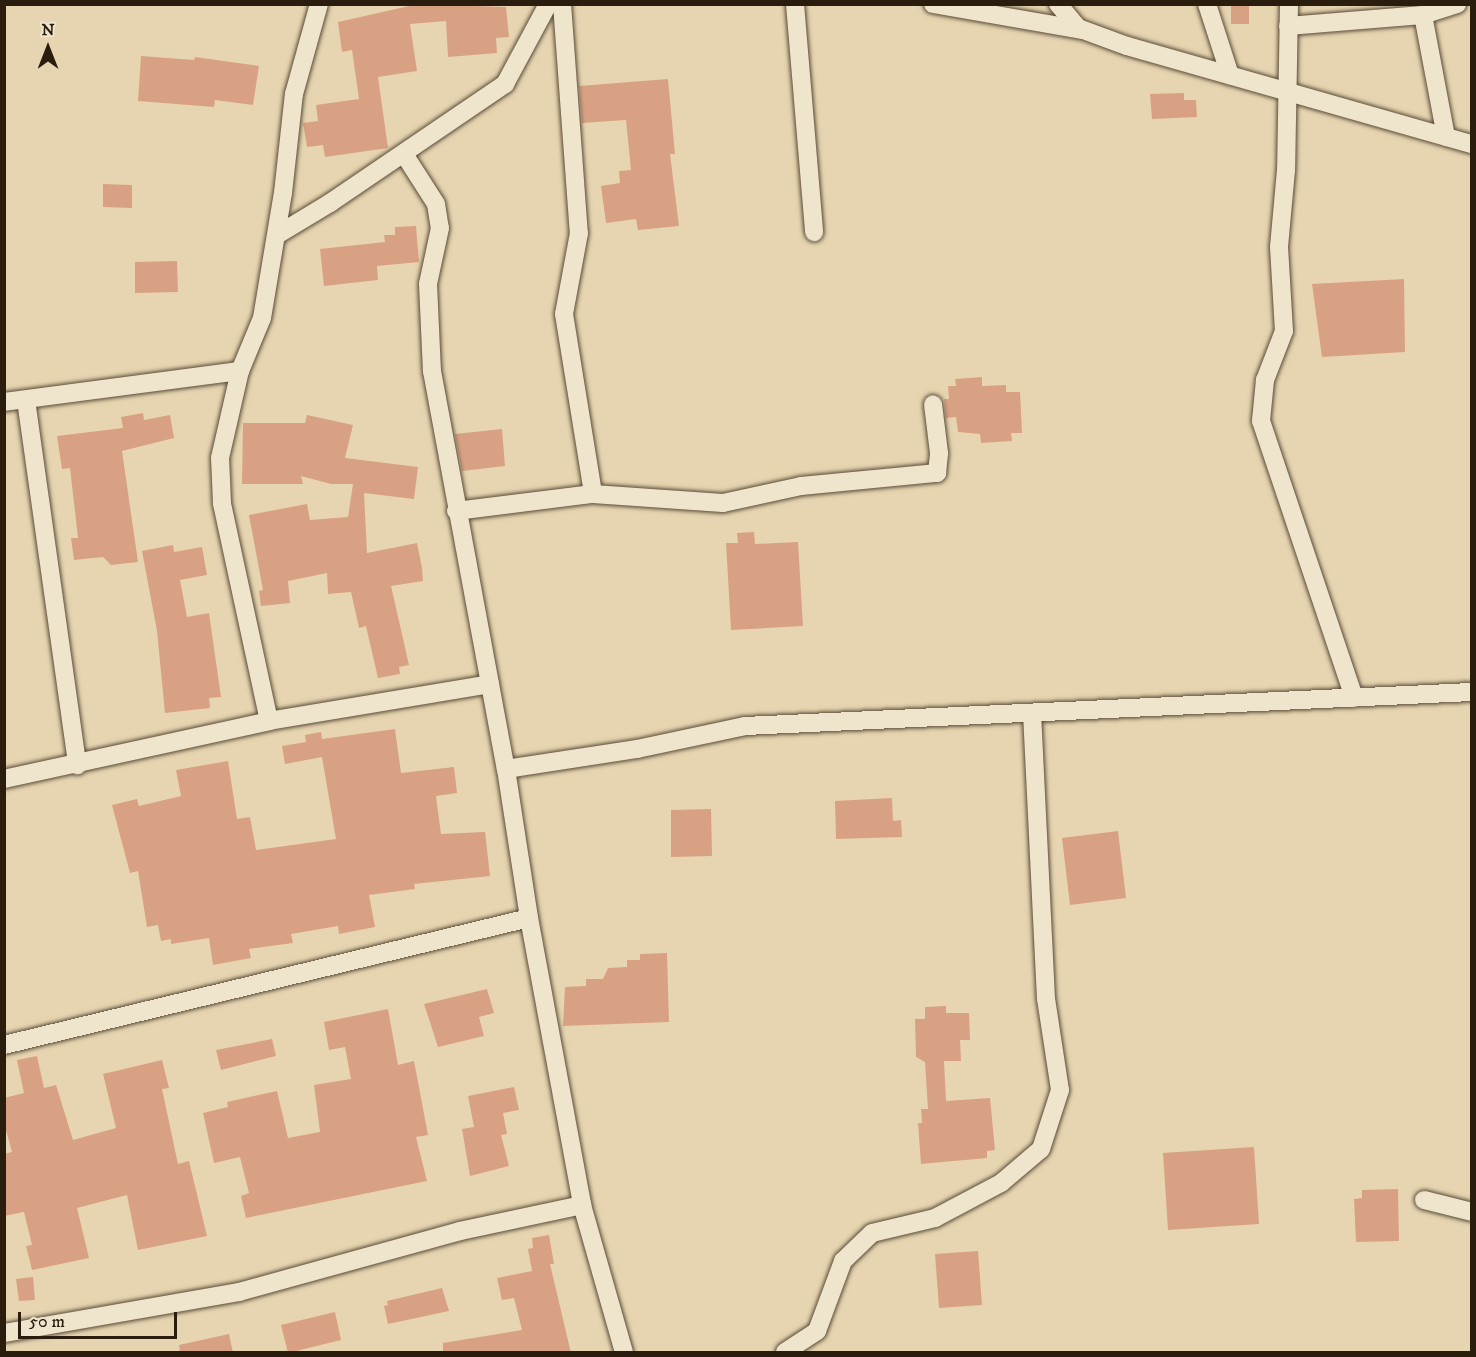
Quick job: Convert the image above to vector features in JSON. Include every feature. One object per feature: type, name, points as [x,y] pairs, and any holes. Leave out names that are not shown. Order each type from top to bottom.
[{"type":"street","points":[[269,721],[222,503],[220,458],[240,371],[262,318],[277,235],[294,94],[320,4]]},
{"type":"street","points":[[277,235],[404,154],[505,84],[548,4]]},
{"type":"street","points":[[562,4],[579,233],[564,314],[593,494]]},
{"type":"street","points":[[795,4],[814,232]]},
{"type":"street","points":[[933,4],[1085,31]]},
{"type":"street","points":[[1058,4],[1078,28],[1085,31],[1472,144]]},
{"type":"street","points":[[1207,4],[1230,75]]},
{"type":"street","points":[[1289,4],[1286,170],[1279,247],[1284,331],[1265,380],[1261,421],[1354,698]]},
{"type":"street","points":[[1288,26],[1424,15],[1457,4]]},
{"type":"street","points":[[1424,15],[1446,136]]},
{"type":"street","points":[[404,154],[436,204],[440,228],[428,284],[432,371],[456,511],[506,769],[529,918],[582,1205],[624,1353]]},
{"type":"street","points":[[4,402],[240,371]]},
{"type":"street","points":[[26,400],[77,765]]},
{"type":"street","points":[[456,511],[593,494],[723,503],[801,486],[937,473],[933,404]]},
{"type":"street","points":[[4,779],[77,765],[269,721],[490,684]]},
{"type":"street","points":[[506,769],[637,749],[745,726],[1032,715],[1472,692]]},
{"type":"street","points":[[785,1353],[817,1331],[843,1261],[872,1233],[935,1218],[1001,1183],[1041,1149],[1060,1090],[1046,999],[1032,715]]},
{"type":"street","points":[[4,1045],[529,918]]},
{"type":"street","points":[[1424,1200],[1472,1212]]},
{"type":"street","points":[[4,1333],[239,1292],[460,1232],[582,1205]]},
{"type":"building","points":[[418,4],[506,7],[509,37],[496,38],[497,53],[448,57],[446,21],[410,24],[417,71],[378,77],[388,148],[325,157],[323,145],[307,147],[303,123],[318,121],[316,105],[359,99],[352,50],[342,52],[338,22]]},
{"type":"building","points":[[1231,4],[1249,4],[1249,24],[1231,24]]},
{"type":"building","points":[[141,56],[194,60],[195,57],[259,66],[253,105],[215,100],[214,107],[138,101]]},
{"type":"building","points":[[668,79],[675,154],[670,154],[679,226],[638,230],[636,219],[606,223],[601,186],[620,183],[619,171],[631,170],[626,120],[582,123],[579,86]]},
{"type":"building","points":[[1184,93],[1184,100],[1196,100],[1197,117],[1152,119],[1150,94]]},
{"type":"building","points":[[103,184],[132,185],[132,208],[103,207]]},
{"type":"building","points":[[416,226],[419,262],[377,266],[378,280],[324,286],[320,249],[385,242],[384,235],[395,235],[395,227]]},
{"type":"building","points":[[177,261],[178,292],[135,293],[135,262]]},
{"type":"building","points":[[1404,279],[1405,352],[1322,357],[1312,284]]},
{"type":"building","points":[[982,377],[982,386],[1006,385],[1006,392],[1020,392],[1022,433],[1011,433],[1012,441],[981,443],[980,434],[958,432],[956,417],[946,418],[944,399],[949,399],[948,386],[956,386],[955,379]]},
{"type":"building","points":[[143,413],[144,420],[170,415],[174,438],[122,451],[138,562],[111,565],[103,557],[74,560],[71,538],[78,538],[70,468],[62,469],[57,436],[123,428],[121,417]]},
{"type":"building","points":[[307,415],[353,425],[345,458],[418,467],[414,499],[364,493],[367,553],[417,543],[422,568],[423,581],[391,586],[409,665],[399,667],[400,674],[378,678],[366,626],[359,628],[351,592],[328,594],[327,573],[288,581],[290,603],[261,606],[259,591],[263,590],[249,515],[307,504],[310,520],[348,517],[353,484],[331,484],[301,476],[303,484],[242,484],[243,423],[305,423]]},
{"type":"building","points":[[502,429],[505,466],[462,471],[455,434]]},
{"type":"building","points":[[754,532],[755,544],[798,542],[803,626],[731,630],[726,543],[738,543],[737,533]]},
{"type":"building","points":[[173,545],[174,552],[202,547],[207,575],[180,580],[187,617],[209,613],[221,697],[209,698],[210,708],[165,713],[157,631],[142,551]]},
{"type":"building","points":[[395,729],[401,773],[454,767],[457,793],[436,796],[441,834],[485,832],[490,876],[414,884],[415,889],[369,895],[375,927],[339,934],[338,926],[291,934],[293,943],[249,949],[251,958],[213,965],[209,938],[171,944],[171,939],[161,941],[158,925],[147,927],[138,871],[130,873],[112,805],[137,799],[139,806],[181,796],[176,770],[228,761],[237,819],[250,817],[256,850],[336,839],[322,757],[285,764],[282,746],[306,742],[305,735],[321,732],[322,739]]},
{"type":"building","points":[[892,798],[893,821],[901,820],[902,837],[836,839],[835,801]]},
{"type":"building","points":[[711,809],[712,856],[671,857],[671,810]]},
{"type":"building","points":[[1118,831],[1126,898],[1070,905],[1062,838]]},
{"type":"building","points":[[667,953],[669,1022],[563,1026],[565,987],[586,986],[586,979],[603,979],[608,968],[627,967],[627,960],[640,960],[640,954]]},
{"type":"building","points":[[487,989],[494,1013],[479,1017],[484,1036],[438,1047],[424,1004]]},
{"type":"building","points":[[946,1006],[946,1013],[969,1013],[970,1040],[960,1040],[961,1061],[944,1061],[946,1101],[990,1098],[995,1150],[987,1151],[987,1158],[921,1164],[918,1123],[922,1123],[921,1109],[928,1109],[925,1062],[916,1057],[915,1019],[925,1019],[925,1007]]},
{"type":"building","points":[[388,1009],[398,1065],[414,1061],[428,1135],[416,1137],[427,1181],[246,1218],[241,1196],[249,1193],[240,1157],[214,1163],[203,1113],[228,1107],[227,1102],[277,1091],[288,1138],[320,1132],[314,1085],[351,1079],[345,1047],[329,1050],[324,1022]]},
{"type":"building","points":[[272,1039],[276,1056],[221,1070],[216,1050]]},
{"type":"building","points":[[37,1056],[44,1088],[56,1085],[73,1140],[116,1128],[103,1074],[162,1060],[169,1088],[162,1089],[178,1164],[189,1161],[207,1236],[138,1250],[127,1195],[77,1208],[89,1258],[32,1270],[26,1246],[32,1245],[24,1212],[4,1216],[4,1154],[12,1152],[4,1123],[4,1098],[24,1093],[17,1060]]},
{"type":"building","points":[[514,1087],[519,1110],[503,1113],[507,1134],[501,1135],[509,1166],[470,1176],[462,1129],[474,1127],[468,1096]]},
{"type":"building","points":[[1254,1147],[1259,1224],[1168,1230],[1163,1153]]},
{"type":"building","points":[[1398,1189],[1399,1241],[1356,1242],[1354,1199],[1362,1198],[1362,1190]]},
{"type":"building","points":[[549,1235],[554,1264],[550,1264],[571,1353],[443,1353],[443,1343],[522,1330],[514,1298],[502,1300],[497,1278],[532,1271],[528,1249],[533,1248],[532,1238]]},
{"type":"building","points":[[978,1251],[982,1305],[939,1308],[935,1254]]},
{"type":"building","points":[[33,1277],[35,1300],[19,1301],[16,1279]]},
{"type":"building","points":[[442,1288],[449,1311],[388,1324],[384,1306],[388,1305],[387,1301]]},
{"type":"building","points":[[335,1312],[341,1340],[288,1353],[281,1325]]},
{"type":"building","points":[[229,1334],[233,1353],[180,1353],[179,1345]]}]
